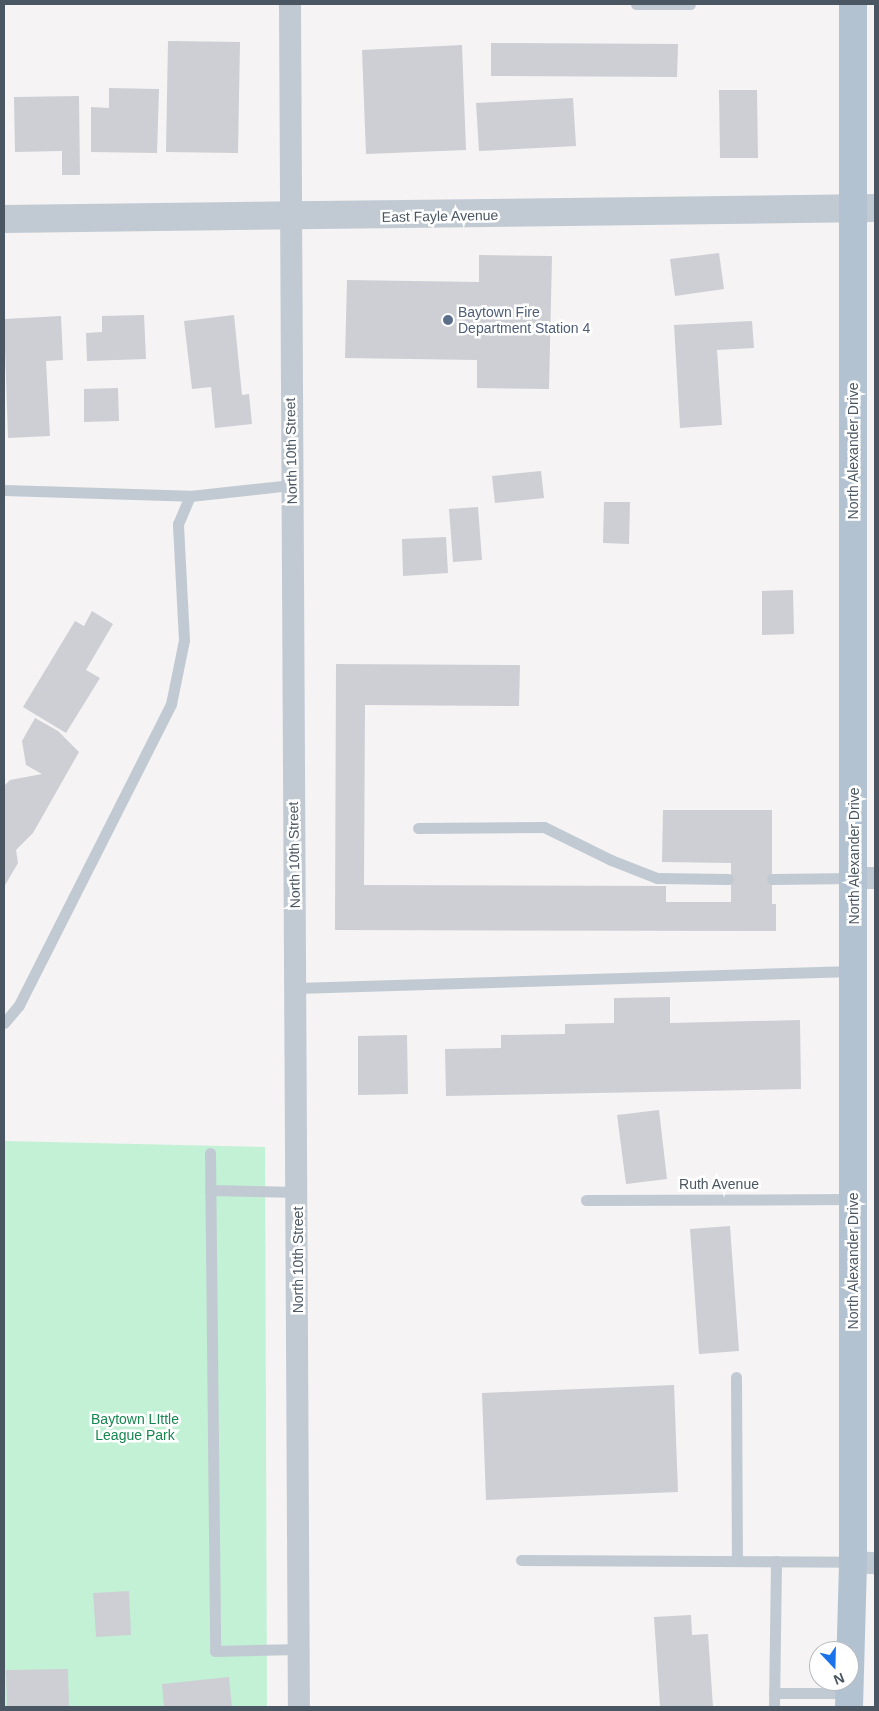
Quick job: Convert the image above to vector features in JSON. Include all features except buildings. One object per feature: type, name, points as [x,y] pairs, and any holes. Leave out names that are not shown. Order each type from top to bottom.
[{"type":"main road","name":"North Alexander Drive","points":[[849,1700],[864,1562],[853,1199],[853,970],[865,878],[864,209],[852,4]]},
{"type":"street","name":"North 10th Street","points":[[290,4],[298,1192],[299,1707]]},
{"type":"street","name":"East Fayle Avenue","points":[[4,219],[864,209]]},
{"type":"lane","points":[[636,4],[690,4]]},
{"type":"lane","points":[[4,490],[190,496],[292,485]]},
{"type":"lane","points":[[4,1023],[18,1005],[171,704],[184,640],[178,524],[190,496]]},
{"type":"lane","points":[[418,828],[544,827],[611,860],[657,878],[728,880]]},
{"type":"lane","points":[[772,879],[865,878]]},
{"type":"lane","points":[[296,988],[853,970]]},
{"type":"lane","points":[[210,1153],[215,1651],[299,1649]]},
{"type":"lane","points":[[210,1190],[298,1192]]},
{"type":"lane","name":"Ruth Avenue","points":[[586,1200],[853,1199]]},
{"type":"lane","points":[[736,1376],[737,1561]]},
{"type":"lane","points":[[521,1560],[864,1562]]},
{"type":"lane","points":[[774,1707],[776,1562]]},
{"type":"lane","points":[[774,1693],[849,1700]]},
{"type":"green space","name":"Baytown LIttle League Park","points":[[4,1141],[265,1147],[267,1707],[4,1707]]},
{"type":"place","name":"Baytown Fire Department Station 4","points":[[448,320]]}]
